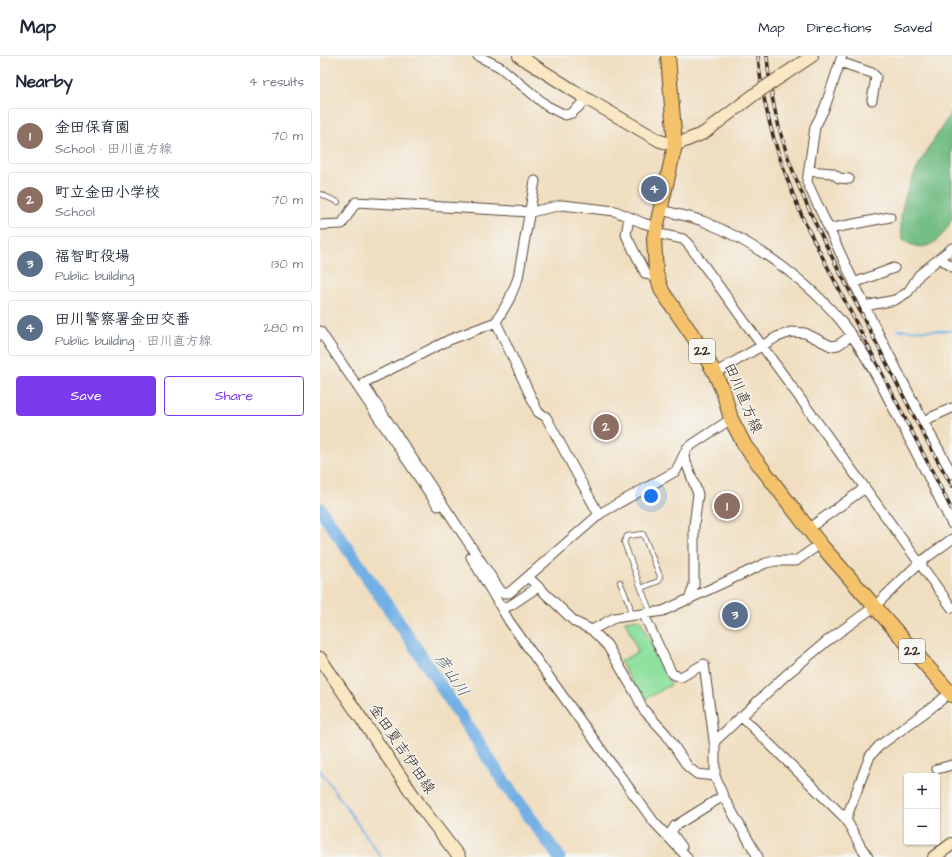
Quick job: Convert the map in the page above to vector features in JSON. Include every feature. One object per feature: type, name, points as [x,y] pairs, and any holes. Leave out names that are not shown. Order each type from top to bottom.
[{"type":"main road","points":[[519,56],[587,100],[660,141],[674,144],[704,133],[755,94],[812,56]]},
{"type":"main road","name":"田川直方線","points":[[668,56],[674,144],[656,230],[656,273],[662,291],[695,339],[715,373],[724,394],[730,420],[745,446],[820,544],[951,694]]},
{"type":"main road","name":"金田夏吉伊田線","points":[[320,658],[424,811],[459,857]]},
{"type":"main road","points":[[934,857],[952,844]]},
{"type":"street","points":[[478,56],[500,67],[547,106],[565,115],[572,114],[587,100]]},
{"type":"street","points":[[872,100],[876,77],[872,73],[841,59],[825,107],[816,127],[807,182],[865,306],[923,421],[952,474]]},
{"type":"street","points":[[809,171],[832,173],[839,178],[849,179]]},
{"type":"street","points":[[535,181],[531,212],[518,278],[509,300],[496,322],[449,340],[366,382],[365,387],[454,528],[503,608],[509,621],[648,815],[687,857]]},
{"type":"street","points":[[320,226],[342,224],[356,202],[531,212],[562,205],[615,211],[656,230],[683,238],[952,608]]},
{"type":"street","points":[[661,210],[705,222],[760,251],[817,295],[852,335],[890,403],[952,524]]},
{"type":"street","points":[[628,217],[626,235],[644,273],[658,279]]},
{"type":"street","points":[[828,229],[890,217]]},
{"type":"street","points":[[865,306],[896,300],[908,292],[919,275],[952,248]]},
{"type":"street","points":[[940,258],[952,267]]},
{"type":"street","points":[[854,283],[894,268]]},
{"type":"street","points":[[496,322],[538,412],[546,417],[599,515]]},
{"type":"street","points":[[320,332],[405,451],[502,593],[509,593],[599,515],[676,471],[687,448],[730,420]]},
{"type":"street","points":[[715,373],[776,337],[791,332],[806,333],[831,346],[838,345],[852,335]]},
{"type":"street","points":[[923,421],[952,408]]},
{"type":"street","points":[[684,457],[698,494],[694,526],[694,585],[689,600]]},
{"type":"street","points":[[808,529],[865,488]]},
{"type":"street","points":[[714,742],[741,716],[821,646],[874,607],[919,563],[952,539]]},
{"type":"street","points":[[592,630],[614,618],[664,611],[766,564],[775,561],[796,561],[820,544]]},
{"type":"street","points":[[528,577],[575,622],[592,630],[607,645],[638,696],[643,709],[666,734],[688,767],[697,774],[715,776]]},
{"type":"street","points":[[503,608],[511,606],[538,587]]},
{"type":"street","points":[[647,614],[672,674],[681,677],[704,664],[714,742],[715,776],[723,796],[758,857]]},
{"type":"street","points":[[846,819],[870,756],[879,746],[951,694]]},
{"type":"street","points":[[741,716],[846,819],[868,857]]},
{"type":"street","points":[[937,769],[952,765]]},
{"type":"street","points":[[671,832],[675,826],[723,796]]},
{"type":"street","points":[[648,815],[653,814],[671,832],[682,846],[680,850]]},
{"type":"lane","points":[[320,194],[338,202]]},
{"type":"lane","points":[[641,588],[659,581],[660,576],[643,534],[627,536],[624,542],[641,588],[647,614]]},
{"type":"lane","points":[[620,582],[630,606],[630,615]]},
{"type":"green space","points":[[952,111],[952,219],[943,234],[932,244],[919,247],[911,245],[903,240],[901,224],[903,207],[908,190],[915,172]]},
{"type":"green space","points":[[640,619],[671,685],[642,701],[620,661],[638,652],[625,621]]},
{"type":"waterway","points":[[897,330],[952,331]]},
{"type":"waterway","name":"彦山川","points":[[320,509],[404,630],[504,782],[559,857]]},
{"type":"waterway","points":[[320,770],[381,857]]},
{"type":"railway","points":[[758,56],[760,78],[774,140],[804,221],[952,510]]},
{"type":"railway","points":[[767,56],[771,92],[779,126],[789,159],[814,221],[895,380],[952,486]]},
{"type":"place","name":"田川警察署金田交番","points":[[654,189]]},
{"type":"place","name":"町立金田小学校","points":[[606,427]]},
{"type":"place","name":"金田保育園","points":[[727,506]]},
{"type":"place","name":"福智町役場","points":[[735,615]]}]
